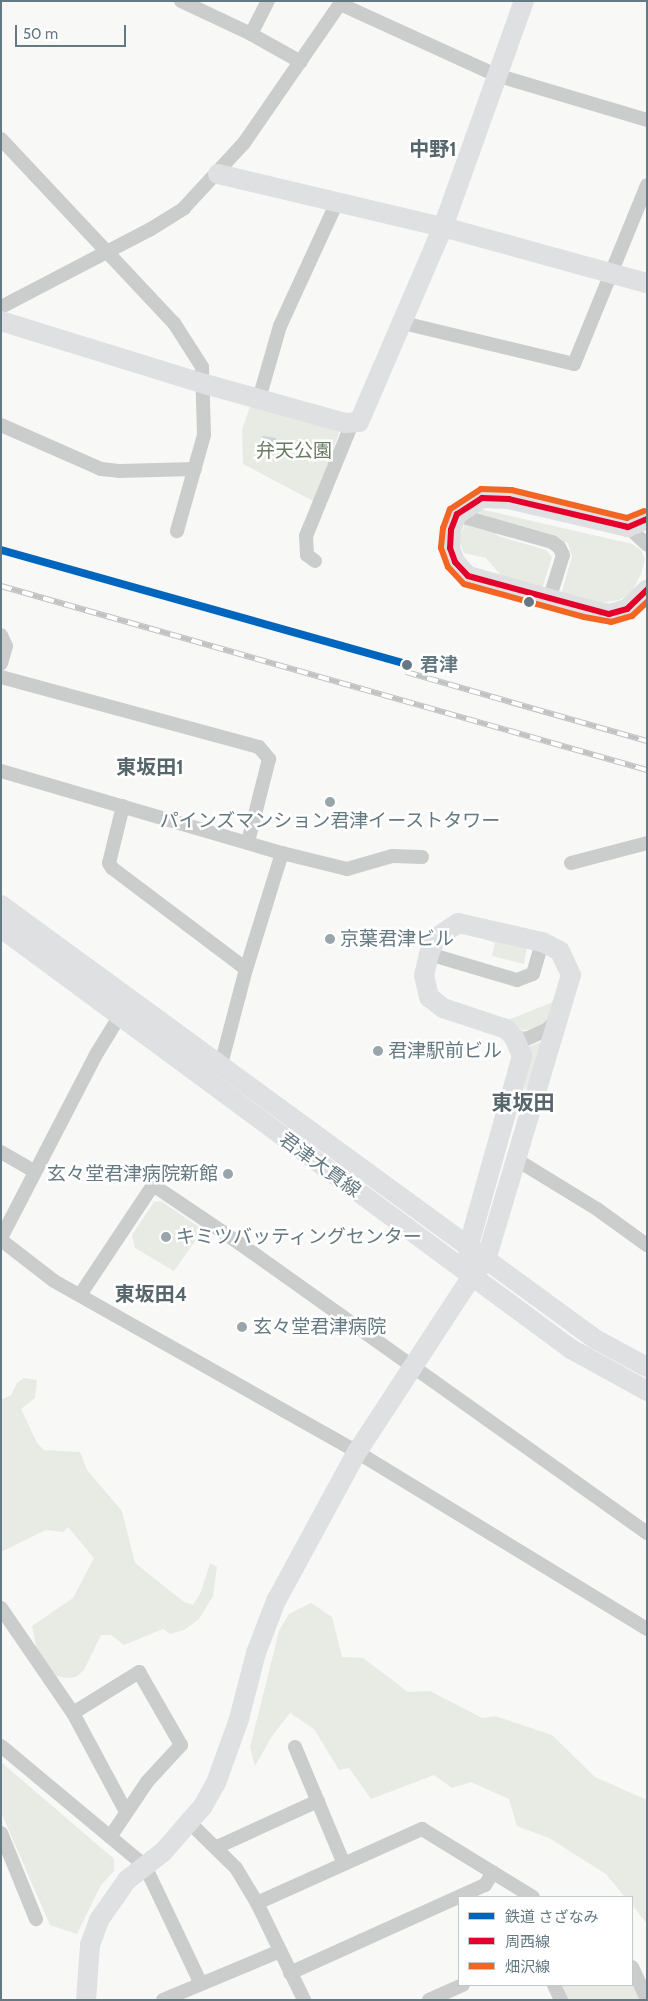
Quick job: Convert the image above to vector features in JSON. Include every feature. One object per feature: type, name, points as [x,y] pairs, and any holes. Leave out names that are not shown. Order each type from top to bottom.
[{"type":"street","points":[[181,1],[251,34],[301,62]]},
{"type":"street","points":[[251,34],[268,1]]},
{"type":"street","points":[[315,561],[307,554],[306,536],[352,423],[363,416],[399,322],[443,227],[524,1]]},
{"type":"street","points":[[1,306],[184,208],[218,174],[301,62],[341,2],[496,76],[647,120]]},
{"type":"street","points":[[1,139],[174,323],[195,352],[205,384],[204,426],[195,469],[177,530]]},
{"type":"street","points":[[218,174],[336,204],[443,227],[613,272],[647,283]]},
{"type":"street","points":[[399,322],[574,364],[647,185]]},
{"type":"street","points":[[259,399],[280,326],[336,204]]},
{"type":"street","points":[[1,321],[205,384],[352,423]]},
{"type":"street","points":[[1,425],[101,469],[195,469]]},
{"type":"street","points":[[647,545],[628,527],[496,497],[474,501],[457,515],[451,530],[450,548],[455,562],[468,576],[549,600],[609,614],[627,609],[647,590]]},
{"type":"street","points":[[457,515],[552,542],[559,547],[563,554],[549,600]]},
{"type":"street","points":[[628,527],[647,519]]},
{"type":"street","points":[[1,635],[6,646],[1,663]]},
{"type":"street","points":[[1,677],[259,747],[269,759],[248,842]]},
{"type":"street","points":[[1,770],[282,852],[347,869],[392,856],[422,857]]},
{"type":"street","points":[[123,806],[109,863],[112,868],[246,969]]},
{"type":"street","points":[[571,863],[647,844]]},
{"type":"street","points":[[220,1068],[246,969],[282,852]]},
{"type":"street","name":"君津大貫線","points":[[1,905],[295,1148],[480,1268],[595,1339],[645,1383]]},
{"type":"street","points":[[86,2000],[90,1945],[99,1920],[127,1880],[145,1866],[190,1823],[216,1783],[239,1719],[264,1629],[276,1602],[356,1452],[480,1268],[517,1160],[571,975],[560,951],[542,942],[458,923],[436,938],[429,954],[424,974],[429,997],[435,1004],[506,1029],[514,1037],[522,1056],[519,1074],[468,1248]]},
{"type":"street","name":"君津大貫線","points":[[1,928],[220,1068],[468,1248],[480,1268]]},
{"type":"street","points":[[429,954],[517,980],[533,974],[542,942]]},
{"type":"street","points":[[125,1008],[35,1172],[1,1239],[54,1281],[356,1452],[647,1629]]},
{"type":"street","points":[[514,1037],[526,1039],[546,1030],[559,1020]]},
{"type":"street","points":[[1,1152],[35,1172]]},
{"type":"street","points":[[517,1160],[597,1209],[647,1245]]},
{"type":"street","points":[[80,1295],[153,1185],[240,1243],[412,1368],[647,1533]]},
{"type":"street","points":[[1,1608],[73,1713],[126,1812]]},
{"type":"street","points":[[73,1713],[139,1672],[181,1745],[147,1782],[110,1837]]},
{"type":"street","points":[[1,1746],[145,1866],[200,1982]]},
{"type":"street","points":[[295,1747],[344,1864]]},
{"type":"street","points":[[217,1847],[318,1801]]},
{"type":"street","points":[[190,1823],[217,1847],[236,1868],[257,1903],[304,2000]]},
{"type":"street","points":[[257,1903],[422,1829],[531,1896]]},
{"type":"street","points":[[2,1835],[36,1919]]},
{"type":"street","points":[[498,1875],[511,1896]]},
{"type":"street","points":[[461,1896],[485,1885],[498,1875]]},
{"type":"street","points":[[290,1973],[458,1897]]},
{"type":"street","points":[[163,2000],[200,1982],[233,1972],[280,1950]]},
{"type":"street","points":[[633,1969],[647,1999]]},
{"type":"street","points":[[429,2000],[460,1986]]},
{"type":"street","points":[[554,1986],[561,2000]]},
{"type":"green space","name":"弁天公園","points":[[251,404],[337,426],[339,433],[315,502],[243,464],[242,430]]},
{"type":"green space","points":[[480,509],[632,544],[641,550],[645,559],[641,574],[632,592],[619,600],[600,603],[561,594],[572,557],[568,543],[472,515]]},
{"type":"green space","points":[[466,520],[491,528],[498,536],[546,550],[552,557],[542,589],[504,579],[486,558],[464,553],[459,540]]},
{"type":"green space","points":[[481,938],[527,946],[524,964],[492,956],[495,943]]},
{"type":"green space","points":[[558,1000],[548,1022],[532,1029],[523,1030],[508,1020]]},
{"type":"green space","points":[[548,1039],[531,1081],[523,1092],[530,1057],[528,1047]]},
{"type":"green space","name":"キミツバッティングセンター","points":[[161,1201],[203,1230],[174,1271],[135,1248],[132,1235],[154,1202]]},
{"type":"green space","points":[[24,1378],[37,1380],[35,1398],[21,1409],[37,1443],[44,1450],[80,1452],[87,1470],[122,1511],[135,1563],[184,1602],[193,1605],[201,1592],[210,1563],[217,1567],[213,1596],[199,1619],[184,1630],[170,1634],[163,1629],[124,1645],[111,1635],[101,1635],[84,1670],[76,1677],[56,1676],[37,1650],[32,1626],[73,1598],[94,1558],[68,1527],[63,1532],[46,1530],[1,1552],[1,1400],[11,1395],[17,1383]]},
{"type":"green space","points":[[311,1603],[332,1617],[342,1657],[363,1658],[408,1692],[430,1691],[482,1718],[495,1716],[552,1735],[595,1777],[647,1800],[647,1924],[633,1906],[633,1896],[624,1896],[606,1874],[549,1838],[517,1826],[509,1799],[471,1782],[452,1788],[434,1775],[371,1799],[349,1768],[339,1770],[314,1729],[290,1713],[272,1736],[255,1766],[250,1747],[279,1631],[289,1614]]},
{"type":"green space","points":[[1,1762],[114,1859],[114,1871],[101,1885],[77,1934],[50,1925],[1,1812]]},
{"type":"green space","points":[[633,1982],[641,2000],[568,2000],[562,1986],[633,1986]]},
{"type":"shaded area","points":[[263,436],[276,438],[275,447],[264,447],[260,441]]},
{"type":"railway","points":[[1,586],[647,770]]},
{"type":"railway","points":[[406,672],[647,741]]},
{"type":"rail line","name":"さざなみ","points":[[1,550],[409,665]]},
{"type":"transit line","name":"畑沢線","points":[[644,511],[627,518],[511,490],[481,489],[450,509],[443,528],[441,548],[448,567],[464,584],[584,617],[611,622],[632,616],[647,602]]},
{"type":"transit line","name":"周西線","points":[[647,519],[628,527],[509,499],[482,498],[457,514],[451,530],[450,548],[455,562],[468,576],[609,614],[627,609],[647,590]]},
{"type":"place","name":"君津","points":[[407,665]]},
{"type":"place","name":"パインズマンション君津イーストタワー","points":[[330,802]]},
{"type":"place","name":"京葉君津ビル","points":[[330,939]]},
{"type":"place","name":"君津駅前ビル","points":[[378,1051]]},
{"type":"place","name":"玄々堂君津病院新館","points":[[228,1174]]},
{"type":"place","name":"キミツバッティングセンター","points":[[166,1237]]},
{"type":"place","name":"玄々堂君津病院","points":[[242,1327]]},
{"type":"district","name":"中野1","points":[[433,149]]},
{"type":"district","name":"東坂田1","points":[[150,767]]},
{"type":"district","name":"東坂田","points":[[523,1103]]},
{"type":"district","name":"東坂田4","points":[[151,1294]]}]
